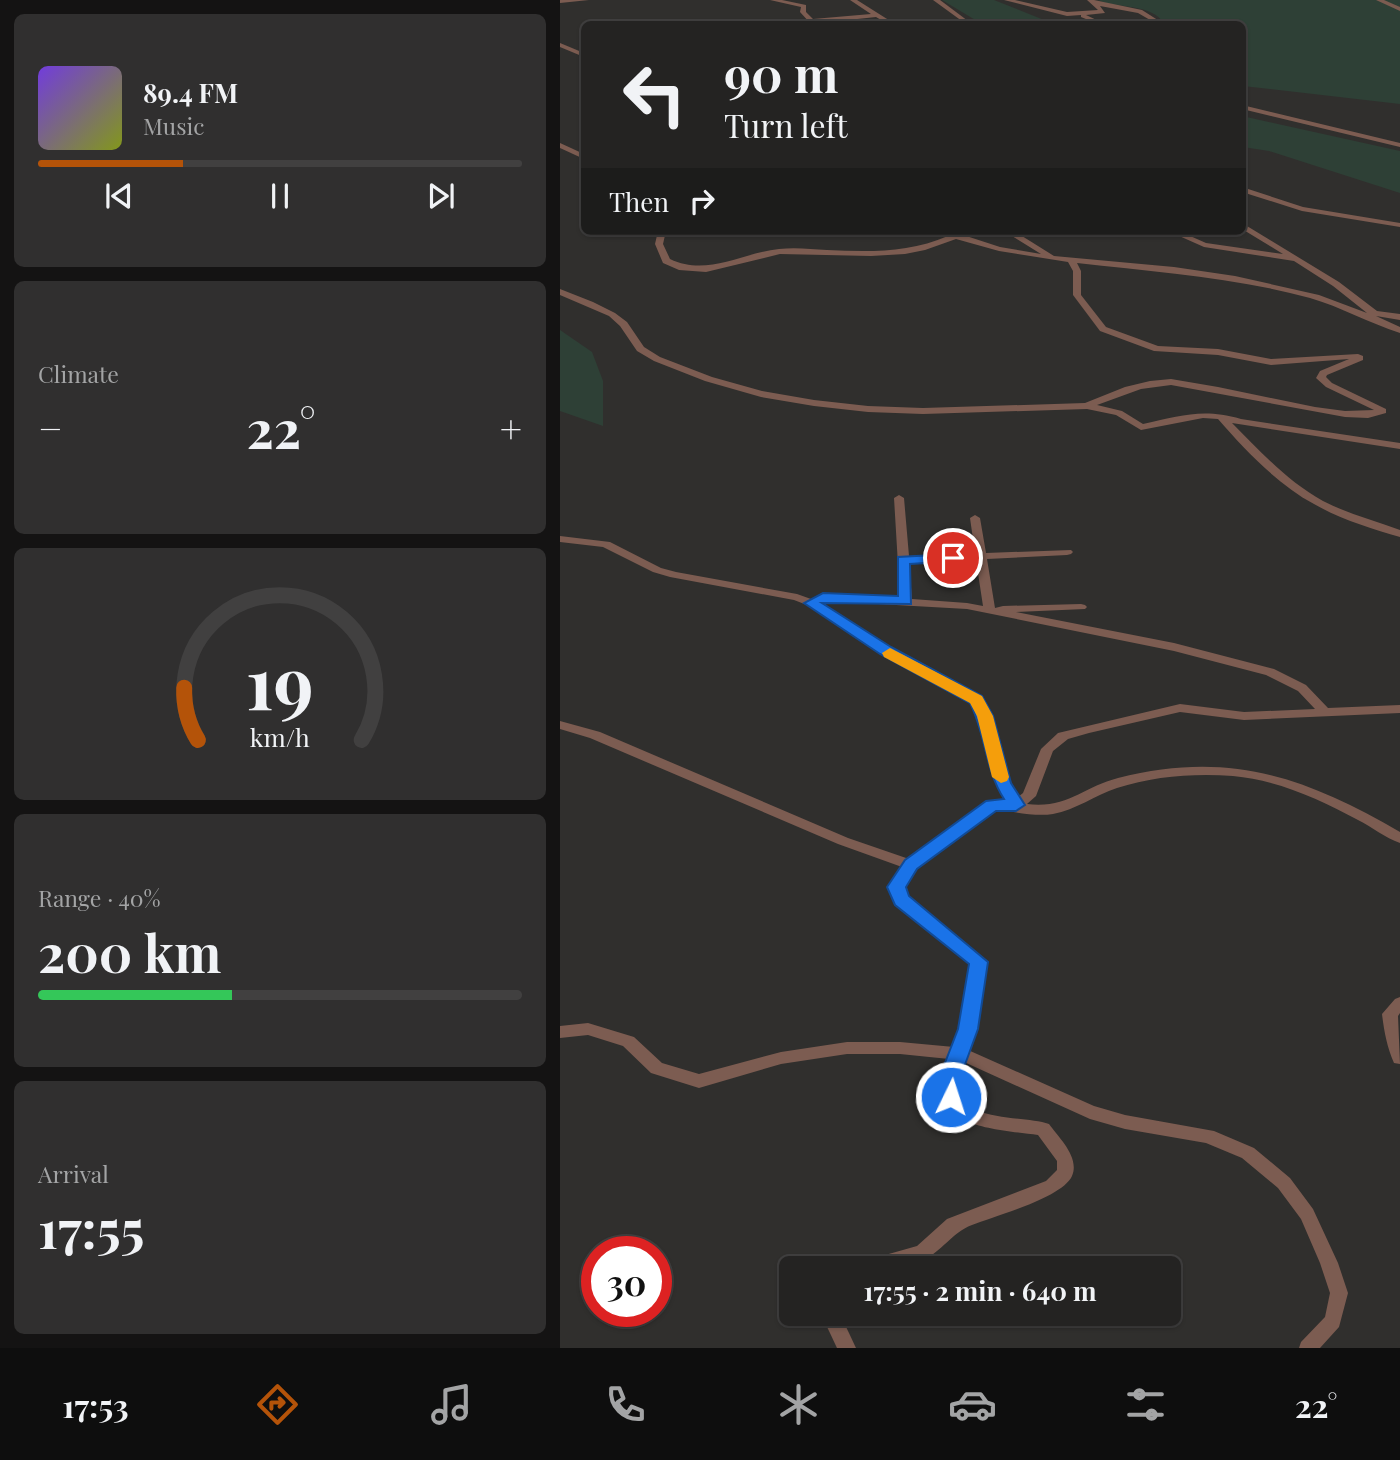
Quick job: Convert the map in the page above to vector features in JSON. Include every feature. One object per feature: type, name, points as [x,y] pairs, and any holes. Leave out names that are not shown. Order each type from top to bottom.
[{"type":"street","points":[[560,1],[586,0]]},
{"type":"street","points":[[773,0],[792,1],[804,6],[803,12],[810,21]]},
{"type":"street","points":[[853,0],[887,21]]},
{"type":"street","points":[[936,0],[965,21]]},
{"type":"street","points":[[1007,0],[1080,14],[1095,21]]},
{"type":"street","points":[[1379,0],[1400,9]]},
{"type":"street","points":[[1080,14],[1103,12],[1092,1]]},
{"type":"street","points":[[1092,1],[1140,11],[1156,21]]},
{"type":"street","points":[[828,21],[877,15]]},
{"type":"street","points":[[561,48],[581,54]]},
{"type":"street","points":[[1246,108],[1400,145]]},
{"type":"street","points":[[560,145],[581,156]]},
{"type":"street","points":[[1246,190],[1302,209],[1400,226]]},
{"type":"street","points":[[1246,228],[1375,314]]},
{"type":"street","points":[[661,235],[659,244],[666,261],[677,266],[695,268],[736,265],[775,252],[916,252],[955,236],[1072,262],[1174,270],[1243,280],[1357,311],[1400,317]]},
{"type":"street","points":[[1014,235],[1053,259]]},
{"type":"street","points":[[1181,235],[1204,245],[1297,260]]},
{"type":"street","points":[[1072,262],[1077,271],[1077,295],[1102,329],[1165,351],[1218,352],[1271,362],[1355,356],[1360,358],[1323,373],[1321,378],[1329,385],[1383,411],[1363,416],[1330,412],[1222,389],[1171,382],[1136,386],[1087,406]]},
{"type":"street","points":[[560,292],[609,312],[621,321],[638,350],[698,376],[768,398],[889,412],[1087,406],[1119,413],[1141,427],[1187,417],[1220,416],[1240,422],[1400,446]]},
{"type":"street","points":[[1357,311],[1400,330]]},
{"type":"street","points":[[1220,416],[1253,451],[1298,488],[1332,510],[1400,534]]},
{"type":"street","points":[[899,498],[906,601]]},
{"type":"street","points":[[975,518],[978,557],[989,610]]},
{"type":"street","points":[[560,539],[607,544],[657,570],[770,591],[811,603],[876,645],[976,700],[985,716],[1002,783],[1016,805]]},
{"type":"street","points":[[903,560],[1067,552]]},
{"type":"street","points":[[811,603],[823,597],[906,601],[989,610],[1256,667],[1296,683],[1324,711]]},
{"type":"street","points":[[989,610],[1081,607]]},
{"type":"street","points":[[1016,805],[1029,796],[1048,749],[1063,736],[1180,708],[1244,716],[1400,709]]},
{"type":"street","points":[[560,725],[595,735],[843,841],[911,865]]},
{"type":"street","points":[[908,1256],[922,1252],[953,1224],[1052,1186],[1065,1173],[1065,1158],[1043,1129],[976,1118],[960,1111],[951,1097],[949,1081],[968,1029],[979,962],[901,900],[897,887],[911,865],[992,805],[1016,805],[1046,810],[1117,782],[1193,770],[1233,771],[1283,780],[1315,791],[1400,838]]},
{"type":"street","points":[[1400,1003],[1390,1014],[1392,1034],[1400,1058]]},
{"type":"street","points":[[560,1032],[588,1029],[628,1041],[657,1068],[699,1082],[781,1058],[847,1048],[900,1048],[961,1054],[1090,1112],[1125,1122],[1208,1136],[1248,1153],[1284,1183],[1307,1214],[1339,1293],[1333,1321],[1308,1348]]},
{"type":"street","points":[[836,1326],[847,1348]]},
{"type":"green space","points":[[942,0],[994,0],[1046,21],[977,21]]},
{"type":"green space","points":[[1098,0],[1400,0],[1400,104],[1246,86],[1246,21],[1162,21],[1143,10]]},
{"type":"green space","points":[[1246,117],[1400,151],[1400,193],[1269,151],[1246,147]]},
{"type":"green space","points":[[560,330],[592,352],[603,381],[603,426],[560,411]]},
{"type":"slow traffic","points":[[890,653],[976,700],[985,716],[1001,777]]},
{"type":"route","points":[[951,1097],[949,1081],[968,1029],[979,975],[979,962],[960,944],[901,900],[897,887],[911,865],[992,805],[1016,805],[1002,783],[985,716],[976,700],[885,651],[811,603],[823,597],[906,601],[903,560],[953,558]]}]
